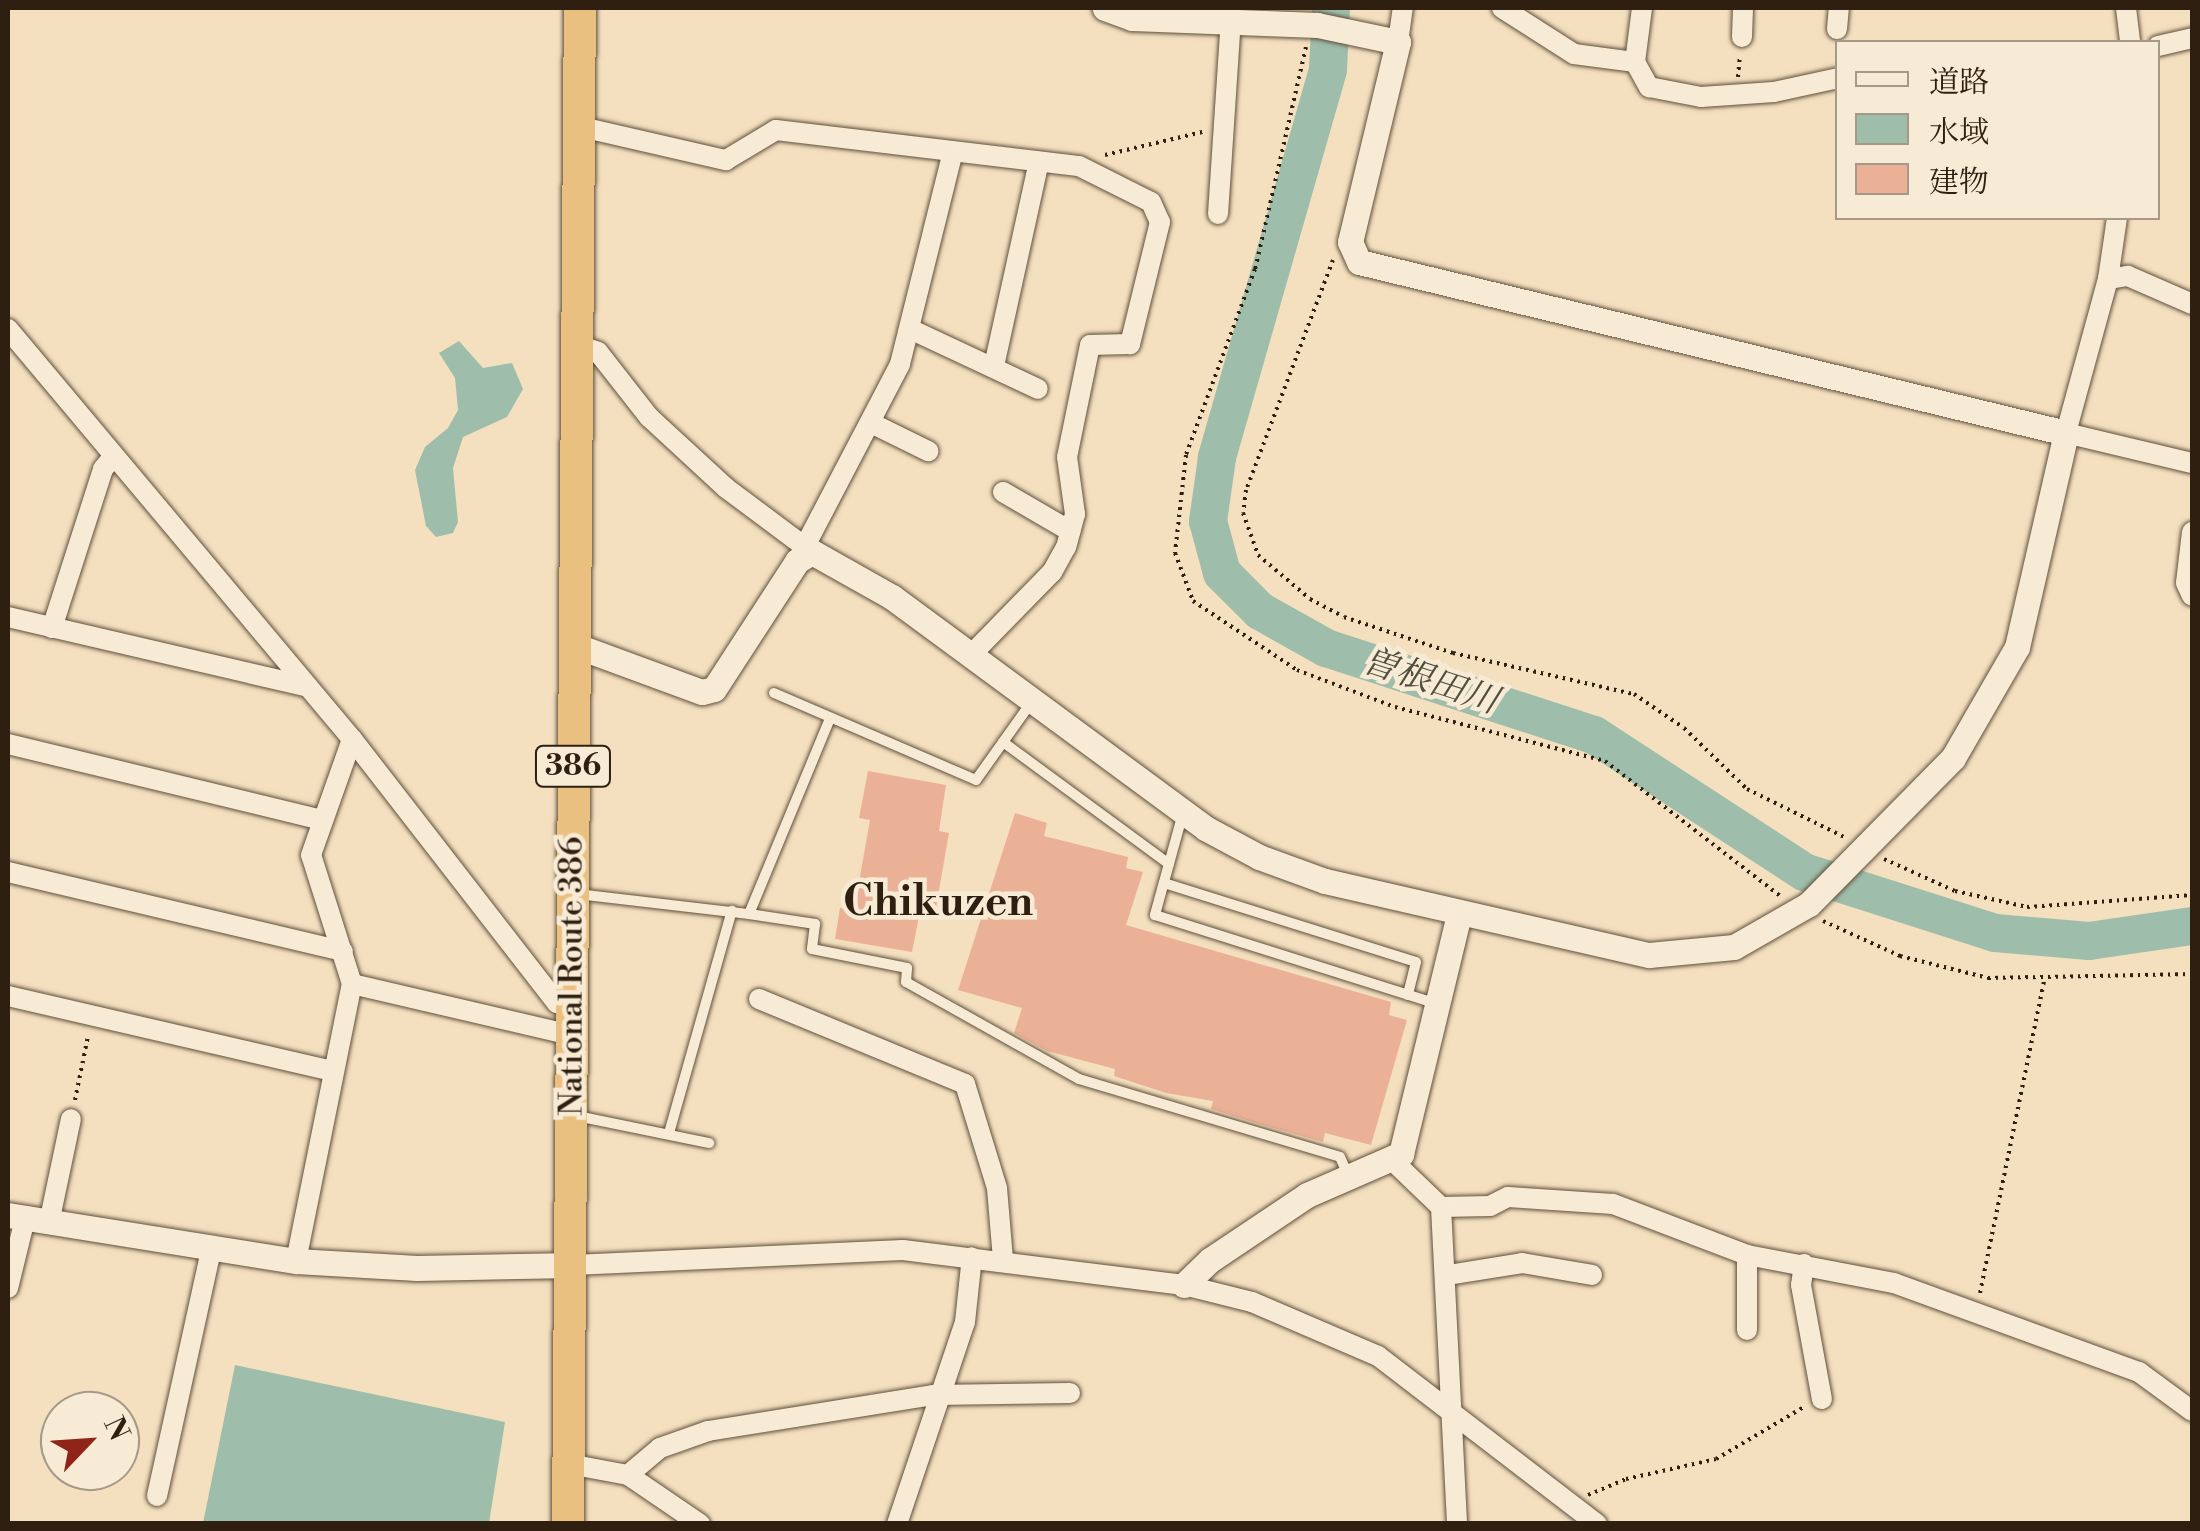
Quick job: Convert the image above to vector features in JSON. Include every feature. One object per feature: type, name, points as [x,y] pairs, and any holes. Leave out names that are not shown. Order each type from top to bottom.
[{"type":"highway","name":"National Route 386","points":[[568,1524],[574,1265],[572,894],[580,8]]},
{"type":"street","points":[[1105,8],[1132,18],[1313,25],[1387,39]]},
{"type":"street","points":[[1402,8],[1387,39],[1350,242],[1359,262],[2192,463]]},
{"type":"street","points":[[1502,8],[1574,54],[1636,62]]},
{"type":"street","points":[[1642,8],[1636,62],[1649,86],[1664,94],[1736,96],[1835,79]]},
{"type":"street","points":[[1742,36],[1743,8]]},
{"type":"street","points":[[2126,8],[2130,40]]},
{"type":"street","points":[[1218,214],[1231,19]]},
{"type":"street","points":[[2160,46],[2192,38]]},
{"type":"street","points":[[578,126],[726,160],[776,130],[952,154],[1079,166],[1151,202],[1160,222],[1130,344],[1090,345],[1067,457],[1074,486],[1070,532],[1052,572],[972,654]]},
{"type":"street","points":[[574,644],[702,692],[714,689],[808,549],[870,424],[910,329],[952,154]]},
{"type":"street","points":[[994,366],[1039,162]]},
{"type":"street","points":[[577,344],[598,352],[649,417],[726,488],[808,549],[892,597],[1183,812],[1258,857],[1325,881],[1459,914],[1625,952],[1675,957],[1734,947],[1804,907],[1869,851],[1953,758],[2017,647],[2066,433],[2108,279],[2117,220]]},
{"type":"street","points":[[2108,279],[2128,276],[2192,304]]},
{"type":"street","points":[[8,329],[352,739],[572,1020]]},
{"type":"street","points":[[910,329],[1038,389]]},
{"type":"street","points":[[870,424],[928,451]]},
{"type":"street","points":[[52,628],[103,469],[114,456]]},
{"type":"street","points":[[1003,492],[1070,532]]},
{"type":"street","points":[[2192,532],[2186,583],[2192,596]]},
{"type":"street","points":[[8,618],[308,687]]},
{"type":"street","points":[[296,1261],[352,984],[311,855],[352,739]]},
{"type":"street","points":[[8,744],[323,820]]},
{"type":"street","points":[[8,872],[342,950]]},
{"type":"street","points":[[1394,1162],[1459,914]]},
{"type":"street","points":[[352,984],[572,1020]]},
{"type":"street","points":[[8,996],[333,1072]]},
{"type":"street","points":[[760,999],[965,1084],[997,1188],[1003,1259]]},
{"type":"street","points":[[8,1288],[27,1219],[71,1120]]},
{"type":"street","points":[[1184,1285],[1210,1260],[1307,1195],[1394,1162]]},
{"type":"street","points":[[1394,1162],[1441,1208],[1448,1275],[1457,1524]]},
{"type":"street","points":[[1441,1208],[1490,1206],[1508,1197],[1612,1204],[1747,1255],[1894,1283],[1974,1316],[2139,1372],[2192,1412]]},
{"type":"street","points":[[27,1219],[296,1261],[417,1268],[903,1250],[1003,1259],[1184,1285],[1341,1335],[1450,1408],[1597,1524]]},
{"type":"street","points":[[156,1496],[211,1250]]},
{"type":"street","points":[[1747,1255],[1747,1330]]},
{"type":"street","points":[[897,1524],[944,1395],[965,1322],[972,1256]]},
{"type":"street","points":[[1448,1275],[1522,1263],[1592,1275]]},
{"type":"street","points":[[1804,1264],[1801,1285],[1822,1399]]},
{"type":"street","points":[[628,1474],[660,1448],[708,1431],[944,1395],[1070,1393]]},
{"type":"street","points":[[570,1464],[628,1474],[700,1524]]},
{"type":"lane","points":[[774,694],[976,780],[1033,699]]},
{"type":"lane","points":[[749,914],[830,718]]},
{"type":"lane","points":[[1004,742],[1169,864]]},
{"type":"lane","points":[[1183,812],[1155,916],[1437,1004]]},
{"type":"lane","points":[[1164,883],[1416,962],[1408,995]]},
{"type":"lane","points":[[572,894],[815,924],[812,948],[908,968],[906,982],[1079,1079],[1340,1157],[1350,1179]]},
{"type":"lane","points":[[669,1133],[732,911]]},
{"type":"lane","points":[[572,1116],[709,1143]]},
{"type":"path","points":[[1313,25],[1285,160],[1255,269],[1186,455],[1175,554],[1193,601],[1297,670],[1395,707],[1605,761],[1804,907],[1900,956],[1988,978],[2044,980],[2192,974]]},
{"type":"path","points":[[1736,96],[1742,36]]},
{"type":"path","points":[[1079,166],[1202,133],[1208,124]]},
{"type":"path","points":[[1350,242],[1328,265],[1246,490],[1243,513],[1258,554],[1295,588],[1344,617],[1453,653],[1634,694],[1684,728],[1747,788],[1955,891],[2027,907],[2192,894]]},
{"type":"path","points":[[1974,1316],[2044,980]]},
{"type":"path","points":[[71,1120],[92,1017]]},
{"type":"path","points":[[1573,1504],[1626,1479],[1716,1459],[1822,1399]]},
{"type":"water","points":[[459,341],[483,368],[512,363],[523,389],[507,417],[463,437],[453,468],[458,522],[453,533],[436,537],[426,526],[415,470],[425,447],[448,428],[458,410],[455,378],[439,353]]},
{"type":"water","points":[[235,1365],[505,1422],[489,1523],[203,1523]]},
{"type":"building","points":[[868,771],[946,785],[939,831],[949,833],[934,919],[919,916],[912,952],[835,939],[840,908],[854,910],[870,820],[859,818]]},
{"type":"building","points":[[1015,813],[1047,823],[1044,836],[1128,857],[1126,868],[1143,872],[1126,925],[1391,1002],[1389,1015],[1407,1020],[1371,1145],[1325,1133],[1323,1142],[1256,1123],[1211,1109],[1213,1101],[1166,1093],[1114,1076],[1115,1069],[1047,1051],[1014,1033],[1022,1008],[958,990]]},
{"type":"waterway","name":"曽根田川","points":[[1331,8],[1328,70],[1217,458],[1208,521],[1222,573],[1260,611],[1326,648],[1594,735],[1804,872],[1995,933],[2089,941],[2192,926]]},
{"type":"district","name":"Chikuzen","points":[[938,903]]}]
